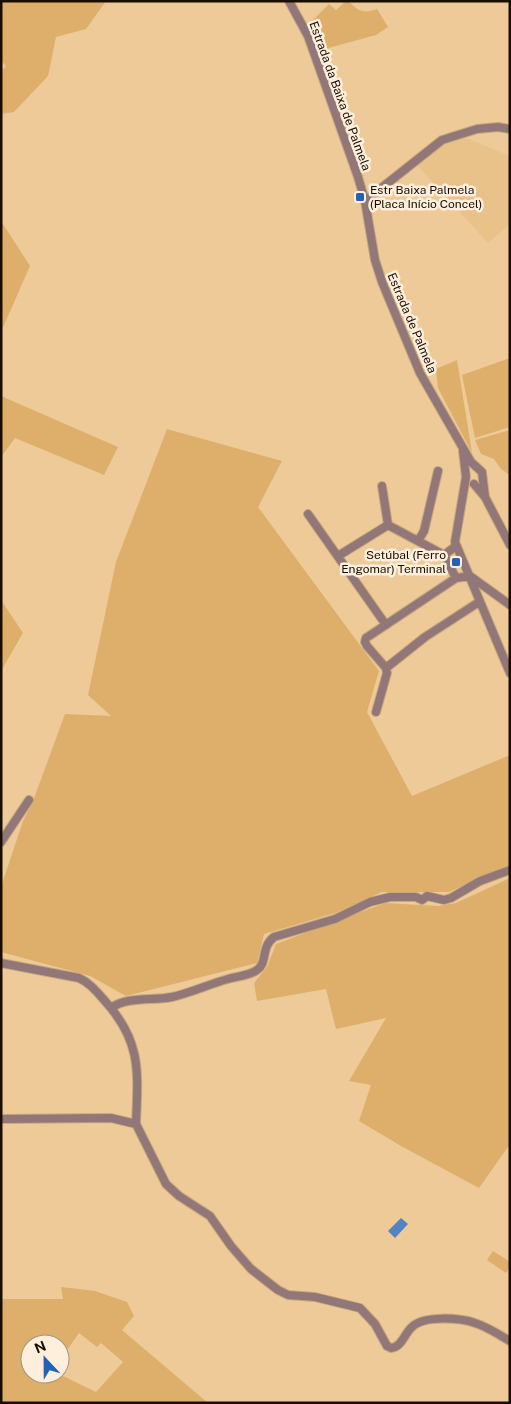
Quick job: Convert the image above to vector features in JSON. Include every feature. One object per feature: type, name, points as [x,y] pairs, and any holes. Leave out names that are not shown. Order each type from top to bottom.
[{"type":"street","name":"Estrada da Baixa de Palmela","points":[[289,1],[303,26],[312,48],[365,201]]},
{"type":"street","points":[[365,201],[442,140],[477,128],[498,126],[510,129]]},
{"type":"street","name":"Estrada de Palmela","points":[[365,201],[382,282],[420,373],[461,444],[478,469]]},
{"type":"street","name":"Estrada de Palmela","points":[[456,546],[455,539],[466,476],[461,444]]},
{"type":"street","points":[[485,497],[482,472],[471,468],[466,476],[469,482],[474,484],[485,497],[510,545]]},
{"type":"street","points":[[418,541],[424,531],[438,471]]},
{"type":"street","points":[[474,484],[479,483],[482,477]]},
{"type":"street","name":"Estrada de Palmela","points":[[463,497],[474,484]]},
{"type":"street","points":[[382,486],[388,525]]},
{"type":"street","points":[[308,514],[386,625]]},
{"type":"street","points":[[388,525],[444,555],[456,578]]},
{"type":"street","points":[[338,556],[388,525]]},
{"type":"street","points":[[444,555],[456,546],[510,673]]},
{"type":"street","points":[[376,712],[386,678],[386,668],[367,646],[366,638],[456,578],[470,576],[510,605]]},
{"type":"street","points":[[386,668],[426,637],[479,602]]},
{"type":"street","points":[[1,842],[29,800]]},
{"type":"street","points":[[111,1008],[120,1003],[173,996],[208,987],[225,979],[255,972],[262,965],[267,944],[274,937],[335,919],[370,902],[390,897],[408,896],[422,900],[427,896],[444,900],[480,881],[510,870]]},
{"type":"street","points":[[1,963],[79,978],[89,984],[111,1008],[126,1029],[134,1050],[138,1075],[136,1124],[166,1184],[180,1196],[205,1212],[246,1265],[285,1294],[314,1297],[356,1306],[366,1313],[375,1324],[387,1346],[391,1348],[398,1346],[413,1325],[427,1320],[454,1320],[475,1323],[510,1341]]},
{"type":"street","points":[[1,1119],[111,1118],[136,1124]]},
{"type":"shaded area","points":[[1,1],[106,1],[86,29],[56,37],[48,76],[14,112],[1,114],[1,71],[6,66],[1,61]]},
{"type":"shaded area","points":[[346,1],[349,1],[361,11],[377,9],[388,27],[376,35],[321,50],[308,25],[329,4],[336,10]]},
{"type":"shaded area","points":[[466,138],[510,156],[510,224],[488,243],[416,164],[445,142]]},
{"type":"shaded area","points":[[1,221],[30,266],[1,332]]},
{"type":"shaded area","points":[[510,358],[510,427],[475,438],[462,375]]},
{"type":"shaded area","points":[[457,360],[472,453],[438,388],[436,369]]},
{"type":"shaded area","points":[[1,396],[118,447],[104,475],[15,438],[1,457]]},
{"type":"shaded area","points":[[167,429],[282,461],[258,507],[379,671],[367,712],[412,796],[510,755],[510,865],[449,892],[382,892],[335,913],[264,934],[257,963],[126,996],[90,976],[1,952],[1,887],[23,821],[33,801],[65,714],[111,716],[88,695],[116,562]]},
{"type":"shaded area","points":[[510,430],[510,475],[501,469],[494,459],[481,454],[475,440]]},
{"type":"shaded area","points":[[1,600],[23,633],[1,671]]},
{"type":"shaded area","points":[[510,878],[510,1144],[479,1188],[359,1121],[371,1085],[349,1081],[386,1018],[336,1029],[326,989],[257,1001],[254,983],[267,967],[276,944],[385,903],[439,906],[456,903]]},
{"type":"shaded area","points":[[493,1251],[510,1262],[510,1268],[506,1273],[487,1260]]},
{"type":"shaded area","points":[[61,1287],[95,1291],[127,1302],[134,1316],[122,1330],[208,1403],[1,1403],[1,1299],[63,1299]]},
{"type":"water","points":[[401,1218],[408,1224],[395,1238],[388,1231]]},
{"type":"place","name":"Estr Baixa Palmela (Placa Início Concel)","points":[[360,197]]},
{"type":"place","name":"Setúbal (Ferro Engomar) Terminal","points":[[456,562]]}]
